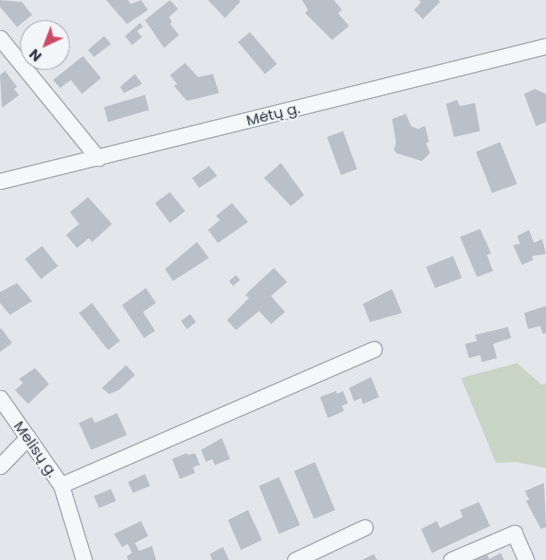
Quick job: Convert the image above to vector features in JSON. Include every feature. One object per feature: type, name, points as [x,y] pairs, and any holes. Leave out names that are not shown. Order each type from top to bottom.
[{"type":"street","points":[[0,38],[98,158]]},
{"type":"street","name":"Mėtų g.","points":[[0,181],[546,46]]},
{"type":"street","points":[[61,485],[374,349]]},
{"type":"street","name":"Melisų g.","points":[[0,398],[61,485],[84,560]]},
{"type":"street","points":[[0,466],[28,438]]},
{"type":"street","points":[[295,560],[365,527]]},
{"type":"street","points":[[451,560],[514,532],[526,560]]},
{"type":"green space","points":[[517,363],[542,385],[546,383],[546,468],[516,462],[496,463],[461,378]]},
{"type":"building","points":[[0,0],[22,2],[32,15],[26,20],[20,20],[20,25],[17,27],[0,7]]},
{"type":"building","points":[[106,0],[128,0],[131,4],[141,0],[148,10],[127,24]]},
{"type":"building","points":[[170,0],[178,9],[169,17],[172,22],[170,24],[179,35],[164,48],[145,20]]},
{"type":"building","points":[[208,0],[239,0],[240,2],[225,18]]},
{"type":"building","points":[[302,0],[334,0],[342,10],[338,13],[349,26],[332,40],[305,13],[308,10]]},
{"type":"building","points":[[419,0],[438,0],[440,2],[423,19],[414,10],[421,2]]},
{"type":"building","points":[[140,23],[143,27],[137,31],[142,37],[132,45],[125,36]]},
{"type":"building","points":[[250,32],[277,64],[265,74],[238,42]]},
{"type":"building","points":[[104,36],[111,44],[94,57],[88,50]]},
{"type":"building","points":[[83,56],[101,78],[82,94],[71,80],[60,88],[53,80],[66,70],[70,70],[70,66]]},
{"type":"building","points":[[185,63],[198,77],[213,74],[219,93],[187,101],[174,86],[177,84],[170,75]]},
{"type":"building","points":[[5,71],[17,87],[14,89],[19,95],[2,108],[0,75]]},
{"type":"building","points":[[135,74],[142,84],[124,93],[120,87]]},
{"type":"building","points":[[535,89],[546,94],[546,122],[536,126],[524,94]]},
{"type":"building","points":[[145,95],[149,110],[108,122],[104,107]]},
{"type":"building","points":[[457,100],[460,106],[475,103],[480,131],[454,137],[446,104]]},
{"type":"building","points":[[406,114],[411,126],[418,129],[425,126],[429,142],[426,143],[430,153],[422,161],[396,153],[394,149],[396,142],[392,119]]},
{"type":"building","points":[[343,131],[357,169],[341,175],[327,137]]},
{"type":"building","points":[[500,142],[517,184],[492,193],[476,152]]},
{"type":"building","points":[[281,163],[304,195],[291,206],[264,178]]},
{"type":"building","points":[[209,166],[217,176],[199,188],[192,178]]},
{"type":"building","points":[[170,192],[185,211],[170,223],[155,203]]},
{"type":"building","points":[[88,197],[112,224],[92,242],[89,238],[77,248],[66,235],[79,224],[70,212]]},
{"type":"building","points":[[232,203],[248,222],[218,243],[208,230],[220,220],[216,216]]},
{"type":"building","points":[[480,229],[491,253],[487,255],[493,271],[477,277],[460,237]]},
{"type":"building","points":[[529,230],[534,243],[542,239],[546,254],[532,256],[533,260],[522,265],[513,245],[520,244],[517,236]]},
{"type":"building","points":[[197,242],[209,258],[173,281],[165,269]]},
{"type":"building","points":[[42,246],[58,266],[41,279],[25,259]]},
{"type":"building","points":[[453,256],[462,278],[435,288],[426,267]]},
{"type":"building","points":[[274,268],[287,282],[271,296],[285,312],[271,324],[259,311],[236,330],[227,320],[249,298],[245,295]]},
{"type":"building","points":[[236,275],[240,280],[233,286],[229,281]]},
{"type":"building","points":[[17,283],[32,301],[10,315],[0,303],[0,292]]},
{"type":"building","points":[[146,288],[156,303],[143,312],[155,331],[144,338],[122,305]]},
{"type":"building","points":[[392,289],[402,313],[370,322],[363,304]]},
{"type":"building","points":[[92,303],[120,341],[108,350],[79,313]]},
{"type":"building","points":[[546,306],[546,333],[543,334],[540,326],[528,329],[524,313]]},
{"type":"building","points":[[190,314],[196,322],[187,329],[181,321]]},
{"type":"building","points":[[508,327],[511,338],[493,344],[497,358],[482,362],[480,355],[469,358],[465,344],[477,341],[475,335]]},
{"type":"building","points":[[0,329],[12,343],[0,352]]},
{"type":"building","points":[[126,365],[135,375],[119,390],[109,394],[102,388]]},
{"type":"building","points":[[35,368],[49,384],[28,404],[15,390],[23,383],[19,379]]},
{"type":"building","points":[[371,377],[379,397],[363,404],[361,398],[354,401],[349,388]]},
{"type":"building","points":[[336,391],[337,394],[343,391],[348,403],[342,406],[344,411],[328,418],[320,397]]},
{"type":"building","points":[[117,413],[127,435],[91,450],[79,423],[92,417],[95,423]]},
{"type":"building","points":[[222,438],[230,459],[215,465],[212,459],[206,462],[201,450]]},
{"type":"building","points":[[187,453],[188,455],[195,453],[200,465],[193,467],[195,473],[180,479],[172,459]]},
{"type":"building","points":[[315,462],[335,510],[314,519],[294,471]]},
{"type":"building","points":[[145,474],[150,486],[133,493],[128,482]]},
{"type":"building","points":[[279,477],[300,525],[279,534],[259,486]]},
{"type":"building","points":[[544,483],[546,527],[541,529],[526,501],[529,500],[525,491]]},
{"type":"building","points":[[111,489],[116,501],[99,508],[94,496]]},
{"type":"building","points":[[479,502],[490,526],[432,553],[421,529],[437,521],[440,528],[463,517],[460,510]]},
{"type":"building","points":[[248,510],[262,540],[241,550],[228,520]]},
{"type":"building","points":[[141,521],[148,536],[135,543],[139,551],[152,546],[156,560],[128,560],[127,556],[132,553],[128,544],[122,547],[114,534]]},
{"type":"building","points":[[223,547],[229,560],[212,560],[210,554]]},
{"type":"building","points":[[501,553],[504,560],[475,560],[487,554],[489,559]]},
{"type":"building","points":[[374,554],[377,560],[362,560]]}]
